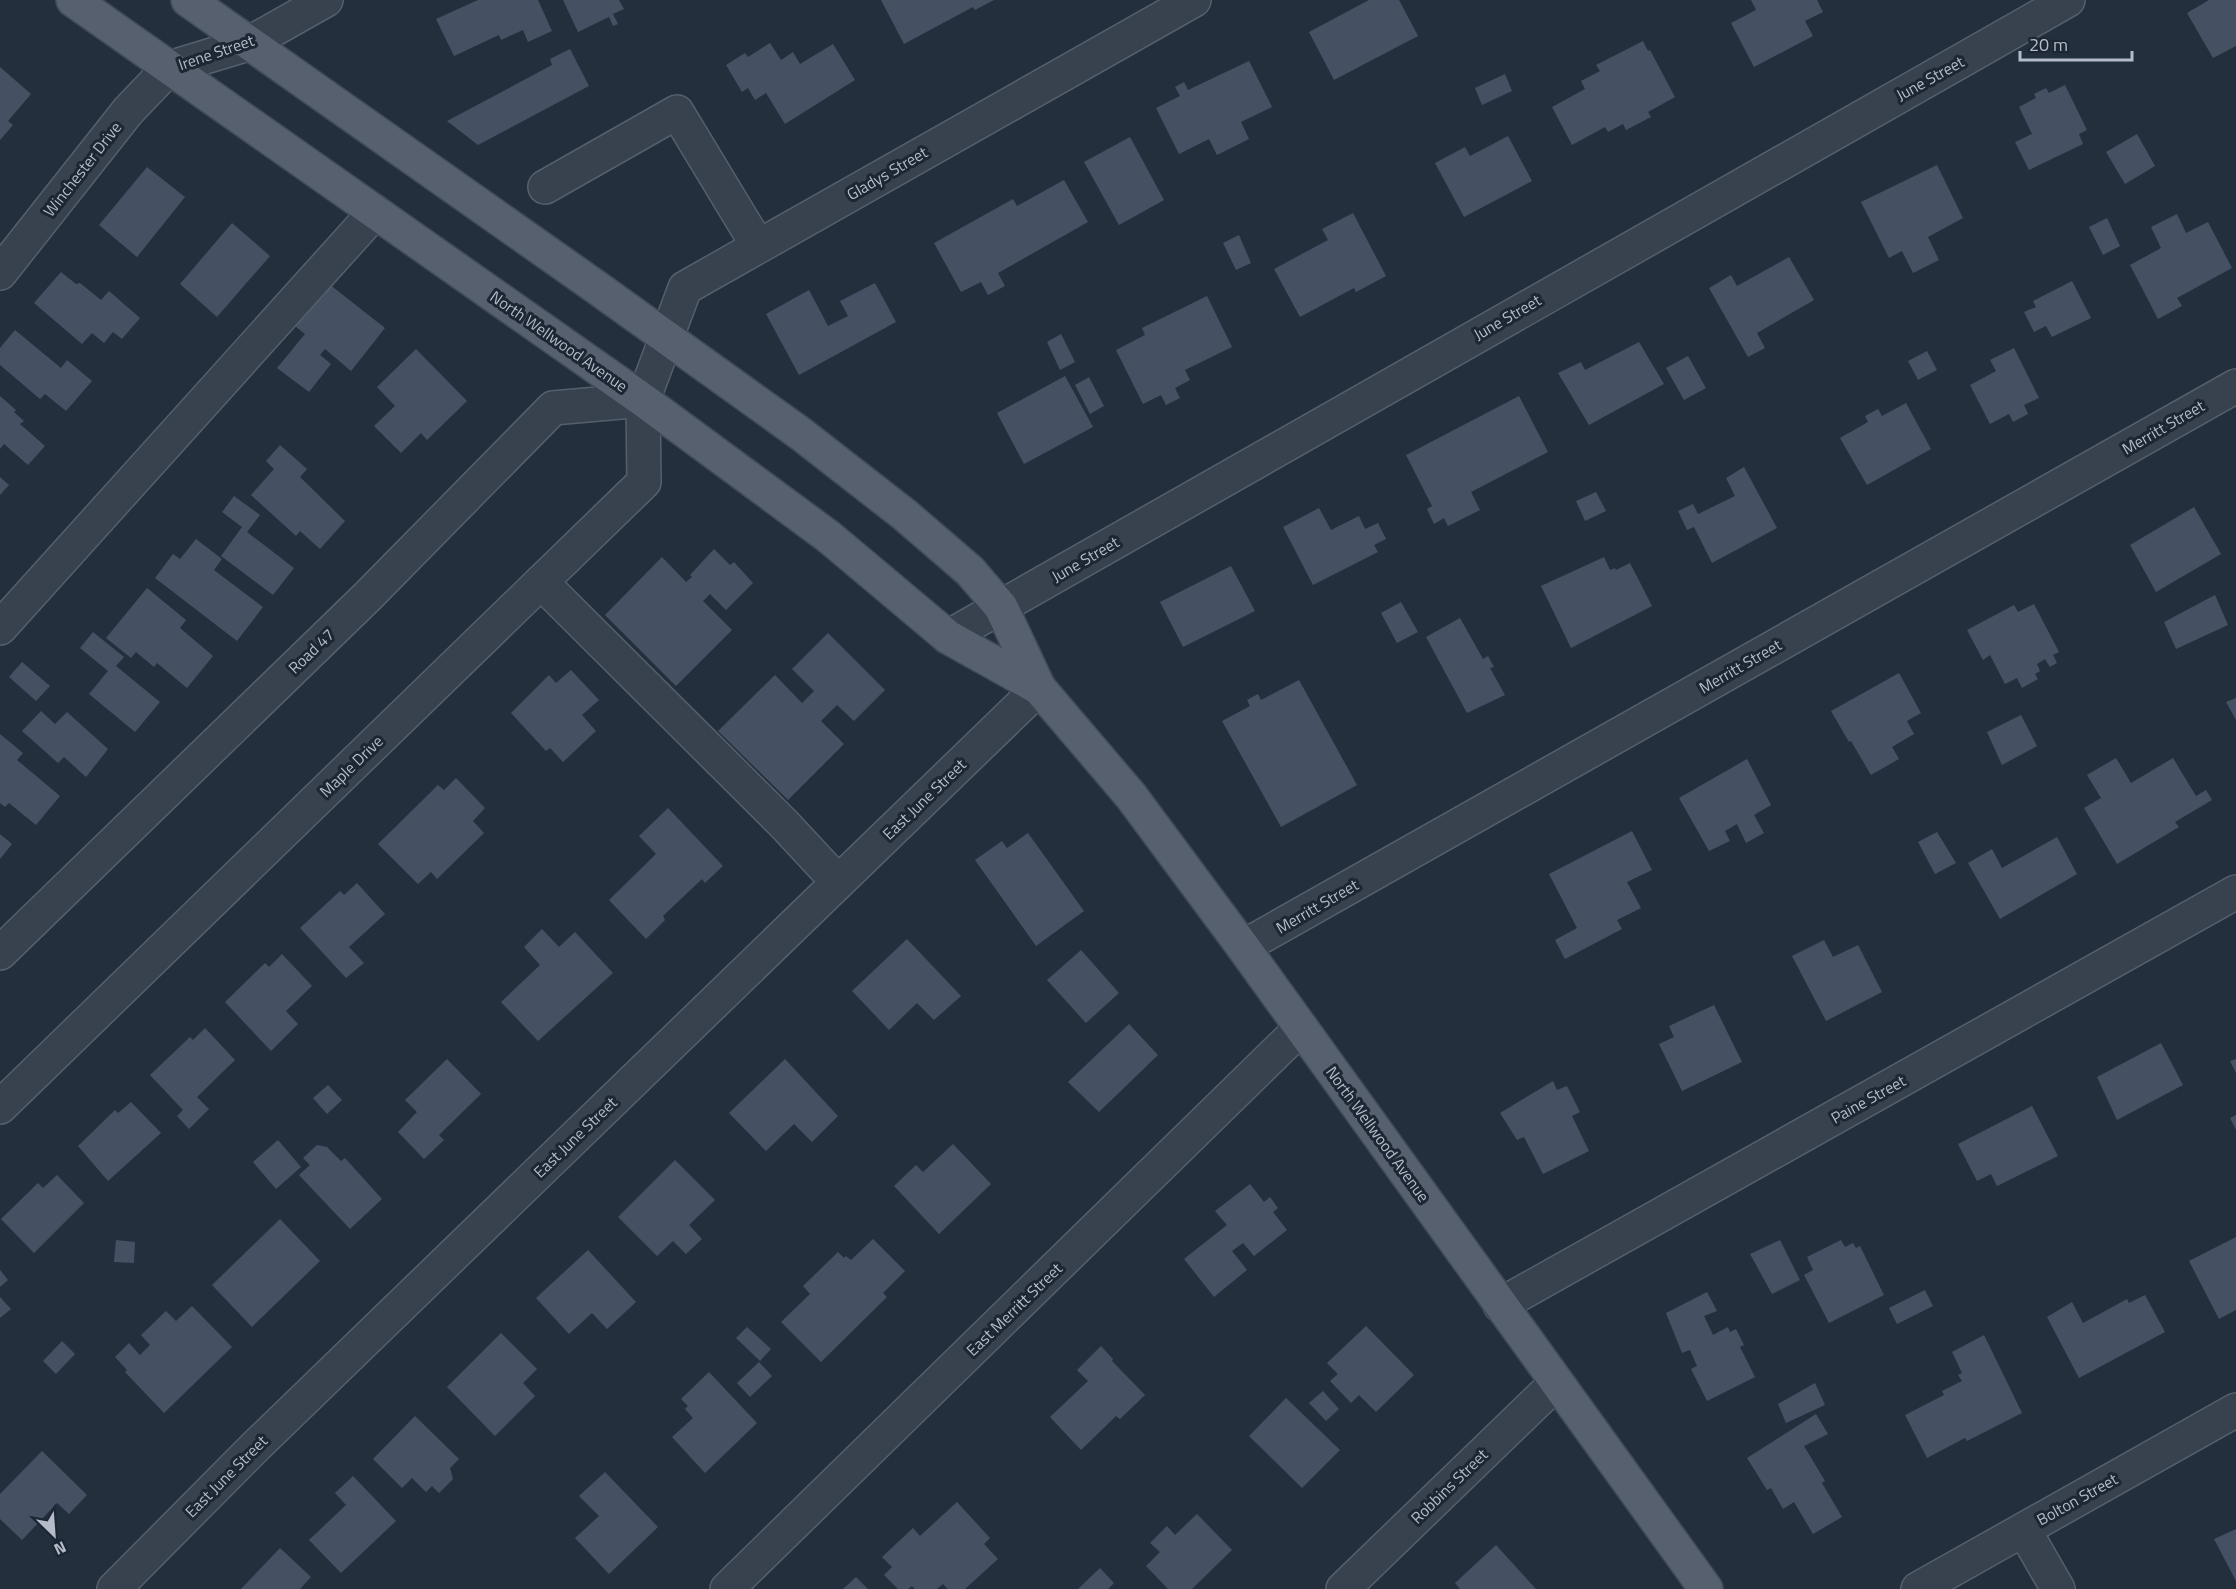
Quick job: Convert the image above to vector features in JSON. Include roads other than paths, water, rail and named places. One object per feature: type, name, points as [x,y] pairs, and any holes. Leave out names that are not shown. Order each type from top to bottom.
[{"type":"main road","name":"North Wellwood Avenue","points":[[73,0],[643,400],[829,537],[948,637],[1039,688]]},
{"type":"main road","name":"North Wellwood Avenue","points":[[188,0],[801,434],[905,515],[970,571],[1001,607],[1039,688],[1131,796],[1244,948],[1556,1383],[1695,1585]]},
{"type":"street","name":"Irene Street","points":[[169,68],[248,44],[326,0]]},
{"type":"street","name":"Gladys Street","points":[[643,400],[684,288],[1194,0]]},
{"type":"street","name":"June Street","points":[[948,637],[2068,0]]},
{"type":"street","name":"Winchester Drive","points":[[0,273],[128,111],[169,68]]},
{"type":"street","points":[[545,187],[677,112],[758,246]]},
{"type":"street","points":[[0,628],[375,212]]},
{"type":"street","name":"Merritt Street","points":[[1244,948],[2236,386]]},
{"type":"street","name":"Maple Drive","points":[[0,1107],[644,482],[643,400]]},
{"type":"street","name":"Road 47","points":[[0,953],[367,597],[553,408],[643,400]]},
{"type":"street","points":[[541,582],[776,816],[838,882]]},
{"type":"street","name":"East June Street","points":[[114,1589],[256,1446],[1039,688]]},
{"type":"street","name":"Paine Street","points":[[1500,1305],[2236,892]]},
{"type":"street","name":"East Merritt Street","points":[[727,1589],[1301,1028]]},
{"type":"street","name":"Robbins Street","points":[[1343,1589],[1556,1383]]},
{"type":"street","name":"Bolton Street","points":[[1918,1589],[2236,1410]]},
{"type":"street","points":[[2024,1530],[2058,1589]]}]
